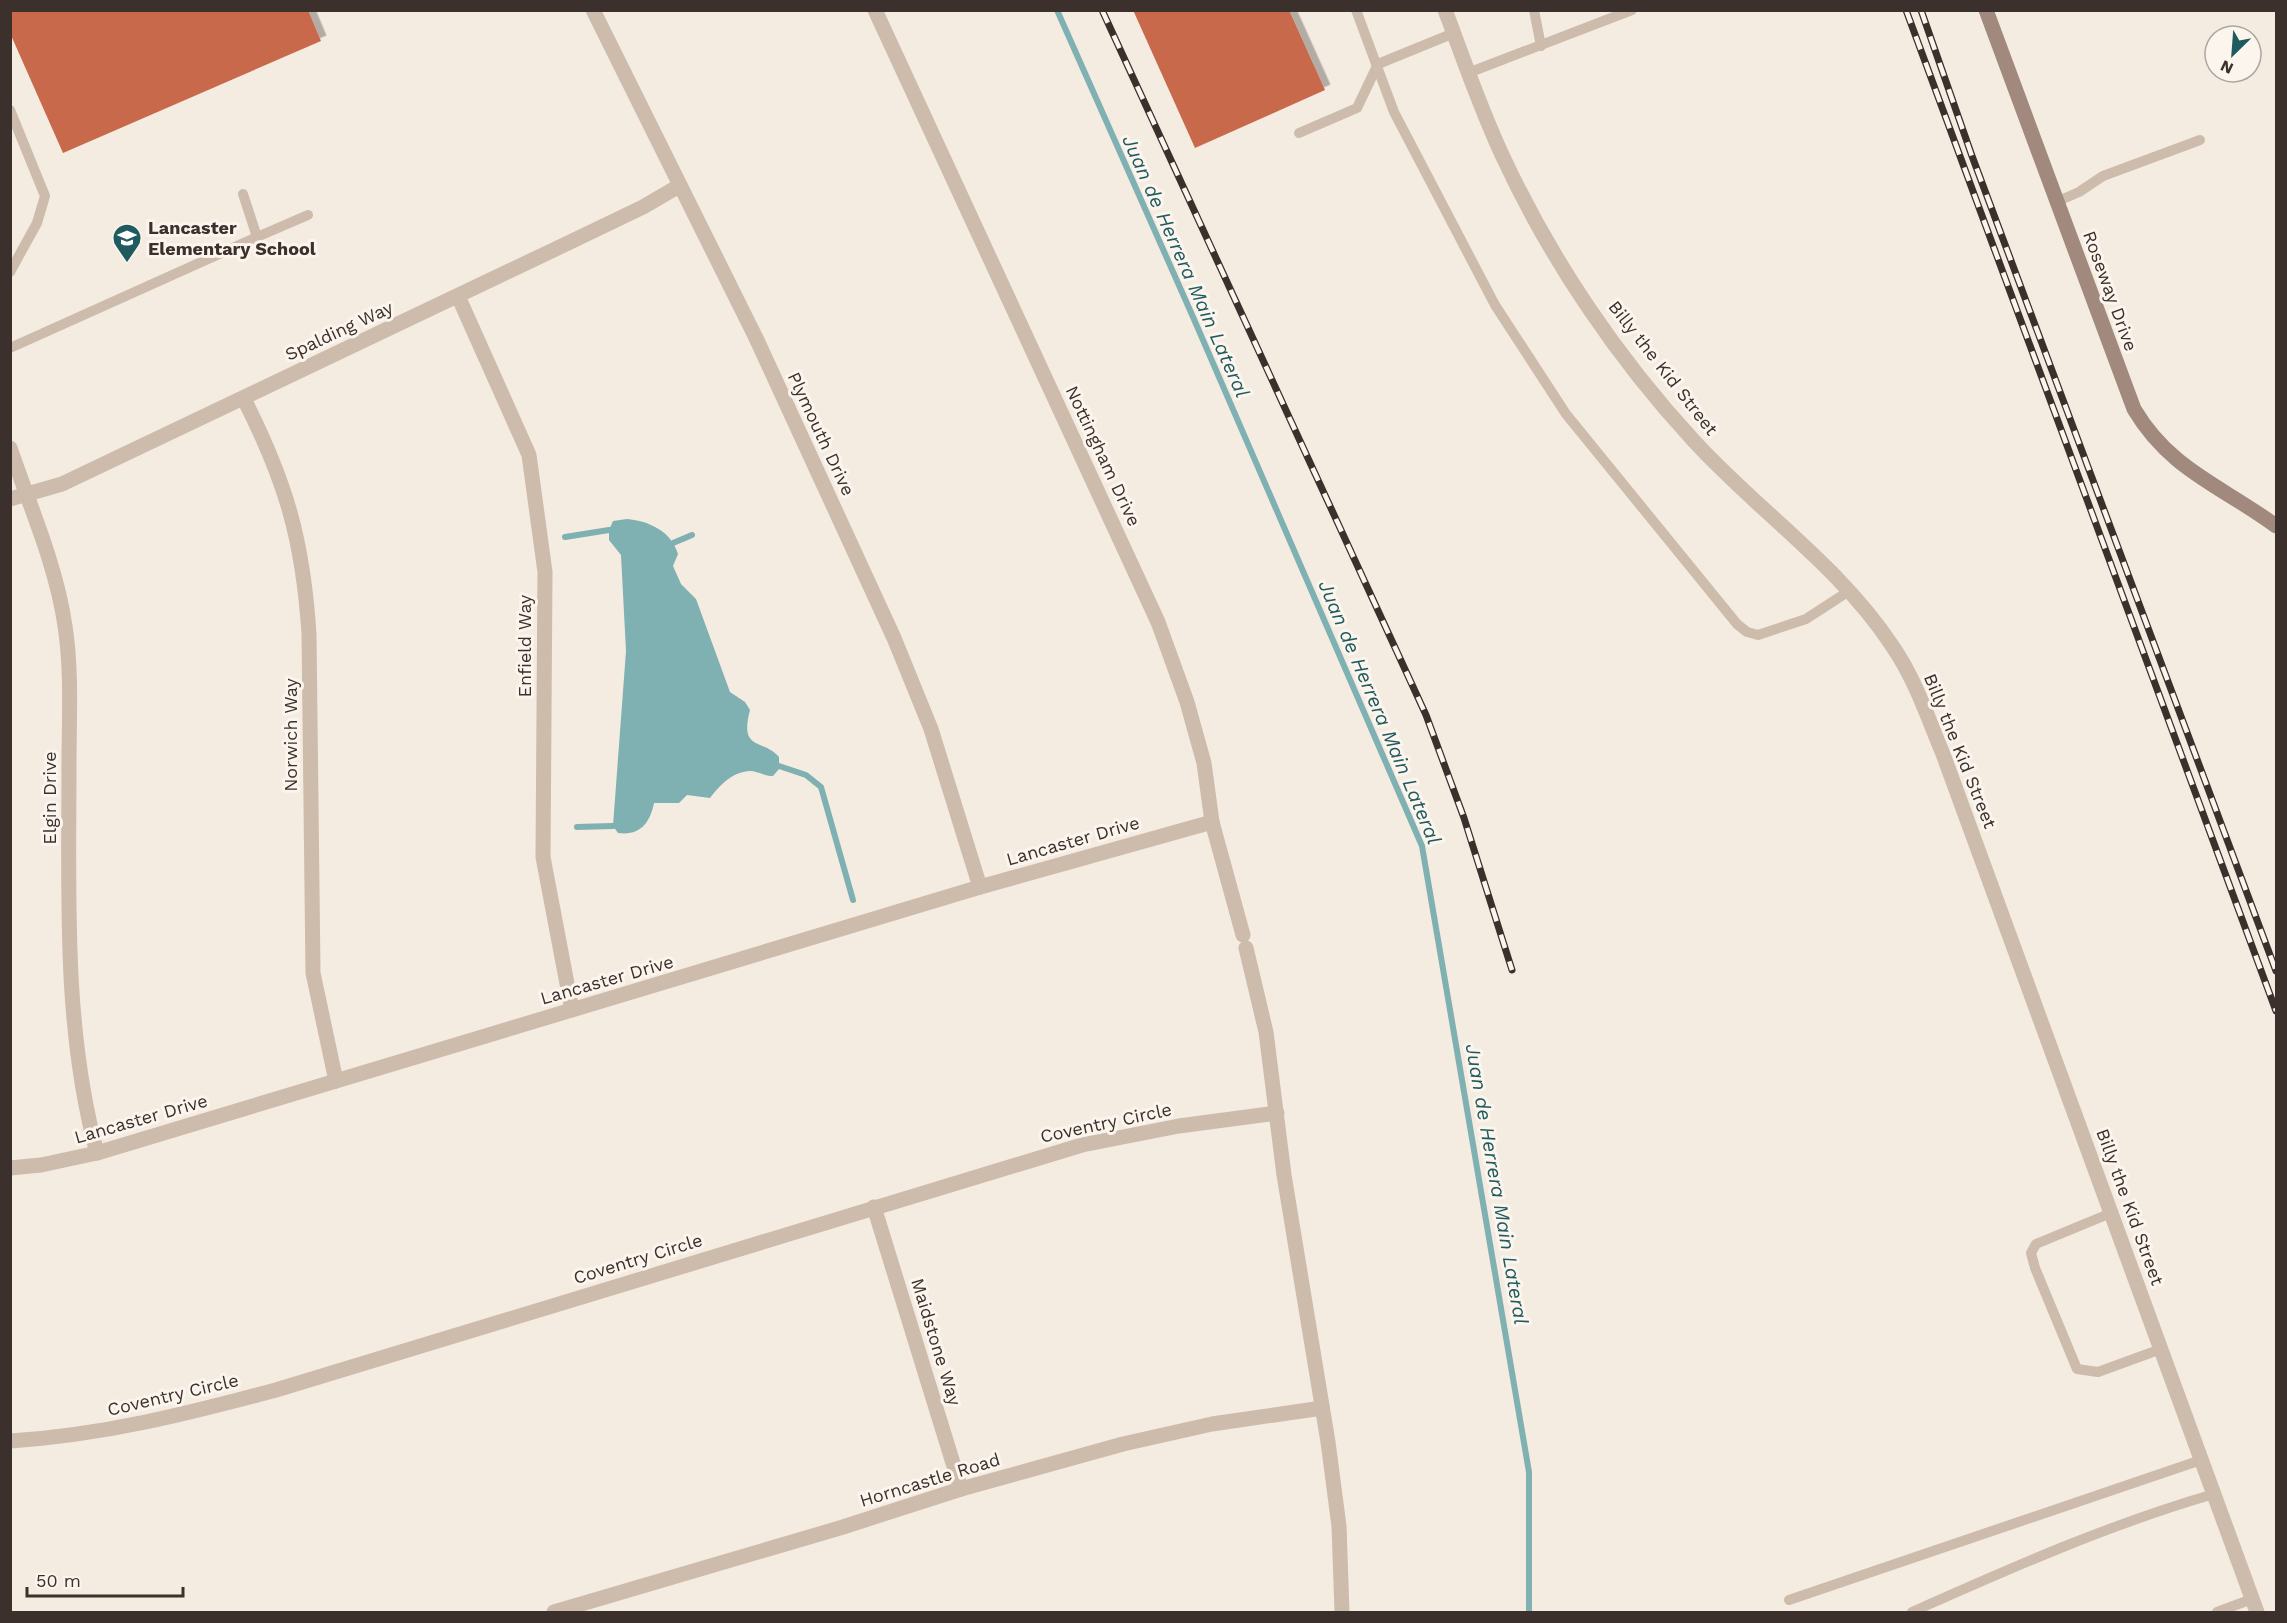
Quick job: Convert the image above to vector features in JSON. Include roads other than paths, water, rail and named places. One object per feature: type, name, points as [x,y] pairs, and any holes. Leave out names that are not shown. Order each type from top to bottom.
[{"type":"street","name":"Plymouth Drive","points":[[593,10],[756,338],[894,638],[931,729],[980,887]]},
{"type":"street","name":"Nottingham Drive","points":[[875,10],[1158,622],[1187,702],[1203,763],[1212,822],[1245,942],[1266,1032],[1277,1113]]},
{"type":"street","name":"Billy the Kid Street","points":[[1445,10],[1468,74],[1504,160],[1538,225],[1614,343],[1694,441],[1849,591],[1893,647],[1910,677],[1943,754],[2255,1606]]},
{"type":"street","name":"Roseway Drive","points":[[1986,10],[2134,409],[2145,428],[2163,450],[2197,476],[2277,525]]},
{"type":"street","name":"Spalding Way","points":[[10,499],[62,484],[244,399],[643,207],[679,186]]},
{"type":"street","name":"Enfield Way","points":[[458,296],[529,455],[545,572],[543,857],[572,1010]]},
{"type":"street","name":"Norwich Way","points":[[244,399],[280,475],[296,528],[305,578],[309,634],[314,973],[336,1081]]},
{"type":"street","name":"Elgin Drive","points":[[10,448],[39,526],[65,625],[69,724],[71,993],[79,1071],[97,1153]]},
{"type":"street","name":"Lancaster Drive","points":[[10,1168],[41,1165],[97,1153],[675,981],[980,887],[1212,822]]},
{"type":"street","name":"Coventry Circle","points":[[10,1441],[98,1432],[154,1422],[276,1390],[1082,1145],[1179,1126],[1277,1113]]},
{"type":"street","points":[[1277,1113],[1284,1175],[1339,1526],[1342,1612]]},
{"type":"street","name":"Maidstone Way","points":[[874,1207],[961,1489]]},
{"type":"street","name":"Horncastle Road","points":[[554,1612],[843,1527],[961,1489],[1123,1444],[1270,1414],[1322,1408]]},
{"type":"lane","points":[[1356,10],[1394,112],[1494,305],[1566,414],[1737,624],[1747,632],[1758,635],[1806,619],[1849,591]]},
{"type":"lane","points":[[1534,10],[1541,46]]},
{"type":"lane","points":[[1468,74],[1632,10]]},
{"type":"lane","points":[[1299,133],[1357,108],[1378,64],[1454,33]]},
{"type":"lane","points":[[10,110],[45,196],[38,223],[10,272]]},
{"type":"lane","points":[[2056,202],[2079,192],[2103,176],[2200,140]]},
{"type":"lane","points":[[243,194],[257,237]]},
{"type":"lane","points":[[10,348],[308,215]]},
{"type":"lane","points":[[2111,1213],[2036,1244],[2031,1253],[2035,1268],[2077,1369],[2098,1372],[2161,1349]]},
{"type":"lane","points":[[1789,1600],[2142,1482],[2201,1460]]},
{"type":"lane","points":[[1912,1612],[2041,1555],[2158,1510],[2214,1494]]},
{"type":"lane","points":[[2217,1612],[2255,1606]]},
{"type":"water","points":[[627,519],[651,525],[665,533],[675,546],[678,554],[673,566],[681,584],[696,599],[730,692],[745,702],[750,710],[747,723],[750,738],[779,757],[779,769],[773,776],[750,771],[738,774],[722,784],[710,798],[687,795],[679,803],[654,803],[650,817],[643,827],[632,832],[618,833],[613,826],[626,651],[621,555],[609,540],[609,530],[613,521]]},
{"type":"waterway","name":"Juan de Herrera Main Lateral","points":[[1057,10],[1422,846],[1529,1472],[1529,1612]]},
{"type":"waterway","points":[[565,537],[609,530]]},
{"type":"waterway","points":[[673,543],[692,535]]},
{"type":"waterway","points":[[779,766],[806,775],[821,787],[853,900]]},
{"type":"waterway","points":[[577,827],[613,826]]},
{"type":"railway","points":[[1102,10],[1426,715],[1464,818],[1512,970]]},
{"type":"railway","points":[[1906,10],[2276,1011]]},
{"type":"railway","points":[[1921,10],[1972,156],[2276,971]]},
{"type":"place","name":"Lancaster Elementary School","points":[[127,264]]}]
